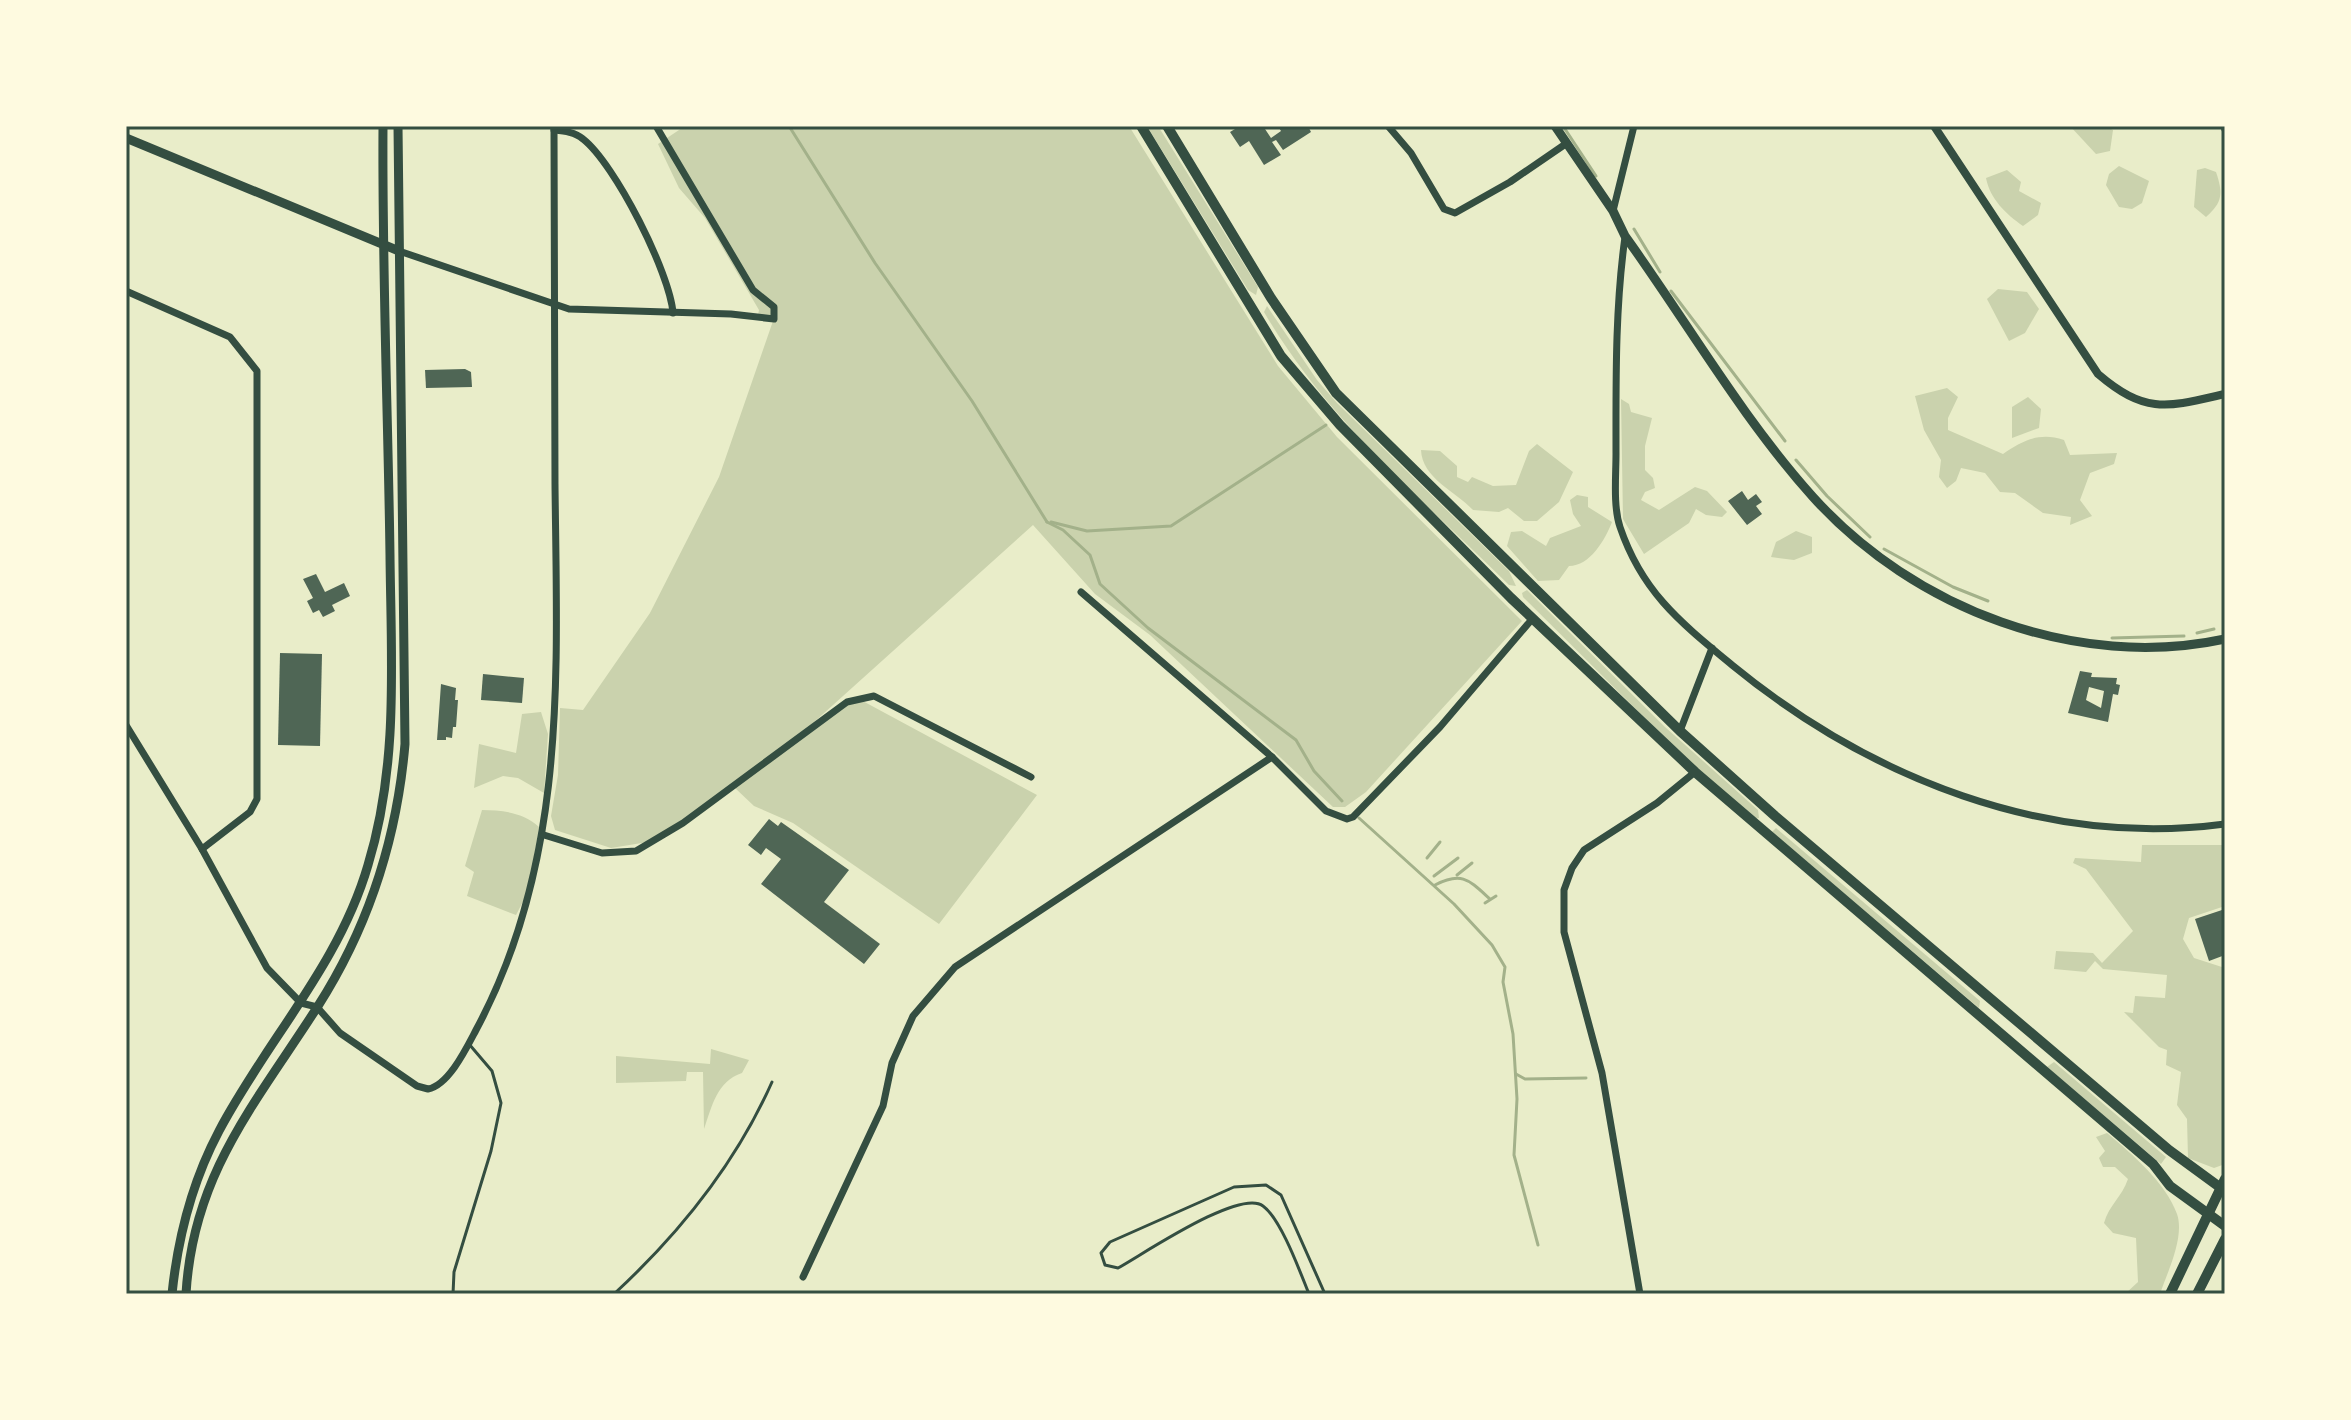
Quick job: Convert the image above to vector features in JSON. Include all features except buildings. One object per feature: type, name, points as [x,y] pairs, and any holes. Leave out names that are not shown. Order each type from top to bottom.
[{"type":"main road","points":[[172,1294],[179,1238],[191,1195],[219,1131],[301,1003],[357,901],[377,834],[387,777],[392,631],[383,126]]},
{"type":"main road","points":[[186,1294],[193,1233],[221,1158],[317,1007],[359,931],[373,897],[393,828],[403,763],[398,126]]},
{"type":"main road","points":[[1141,126],[1281,356],[1323,407],[1533,618],[1695,772],[1984,1023],[2153,1164],[2170,1186],[2225,1226]]},
{"type":"main road","points":[[1167,126],[1271,298],[1336,393],[1680,731],[1775,816],[2184,1162],[2224,1186],[2170,1294]]},
{"type":"main road","points":[[1555,126],[1613,211],[1625,236],[1790,468],[1847,531],[1885,561],[1950,599],[2024,630],[2067,641],[2152,649],[2225,639]]},
{"type":"main road","points":[[126,138],[399,251]]},
{"type":"main road","points":[[1253,309],[1271,298]]},
{"type":"main road","points":[[1763,833],[1775,816]]},
{"type":"main road","points":[[1984,1023],[2000,1008]]},
{"type":"main road","points":[[2036,1066],[2051,1051]]},
{"type":"main road","points":[[2197,1294],[2225,1239]]},
{"type":"street","points":[[399,251],[585,311],[731,314],[774,319],[777,314],[774,307],[753,290],[656,126]]},
{"type":"street","points":[[1388,126],[1411,153],[1444,209],[1455,213],[1510,182],[1567,143]]},
{"type":"street","points":[[1613,211],[1634,126]]},
{"type":"street","points":[[1934,126],[2098,374],[2131,398],[2157,407],[2225,394]]},
{"type":"street","points":[[126,725],[202,849],[267,968],[301,1003],[317,1007],[340,1033],[417,1086],[428,1089],[441,1083],[469,1044],[498,989],[532,891],[544,835],[554,707],[554,128],[583,139],[608,168],[666,278],[673,313]]},
{"type":"street","points":[[1625,236],[1616,363],[1619,524],[1642,579],[1664,605],[1757,686],[1813,724],[1884,763],[1965,799],[2089,827],[2170,829],[2225,824]]},
{"type":"street","points":[[126,291],[230,337],[257,371],[257,799],[250,812],[202,849]]},
{"type":"street","points":[[1081,592],[1272,757],[1326,811],[1347,819],[1353,817],[1440,727],[1533,618]]},
{"type":"street","points":[[1680,731],[1712,648]]},
{"type":"street","points":[[544,835],[602,853],[636,851],[683,823],[847,702],[865,696],[874,696],[1031,777]]},
{"type":"street","points":[[803,1277],[883,1106],[892,1063],[913,1016],[955,967],[1272,757]]},
{"type":"street","points":[[1640,1294],[1602,1073],[1568,955],[1564,890],[1572,868],[1584,850],[1657,803],[1695,772]]},
{"type":"lane","points":[[453,1294],[454,1272],[491,1151],[501,1103],[492,1071],[469,1044]]},
{"type":"lane","points":[[614,1294],[670,1239],[735,1154],[751,1130],[772,1082]]},
{"type":"lane","points":[[1309,1294],[1276,1223],[1267,1208],[1258,1203],[1236,1205],[1142,1251],[1118,1268],[1105,1265],[1101,1253],[1110,1242],[1234,1187],[1266,1185],[1281,1195],[1325,1294]]},
{"type":"green space","points":[[685,126],[1129,126],[1278,366],[1337,437],[1522,621],[1366,792],[1345,807],[1333,807],[1150,635],[1095,594],[1033,525],[803,732],[847,702],[859,699],[1037,795],[939,924],[793,823],[754,806],[735,788],[654,841],[611,848],[555,830],[551,816],[558,775],[560,708],[583,710],[650,613],[719,477],[773,321],[757,320],[759,310],[705,218],[679,188],[658,144]]},
{"type":"green space","points":[[1147,126],[1158,126],[1258,287],[1256,295],[1248,290]]},
{"type":"green space","points":[[2070,126],[2105,126],[2113,130],[2110,151],[2096,154]]},
{"type":"green space","points":[[2119,166],[2149,181],[2142,203],[2132,209],[2119,207],[2106,185],[2109,174]]},
{"type":"green space","points":[[2205,168],[2216,172],[2220,186],[2216,207],[2206,217],[2194,207],[2197,170]]},
{"type":"green space","points":[[2007,170],[2021,182],[2019,191],[2041,203],[2038,215],[2023,226],[2000,205],[1988,186],[1986,178]]},
{"type":"green space","points":[[1998,289],[2027,292],[2039,309],[2025,333],[2009,341],[1987,299]]},
{"type":"green space","points":[[1267,306],[1317,380],[1337,403],[1509,571],[1516,586],[1509,585],[1346,423],[1289,351],[1264,312]]},
{"type":"green space","points":[[1947,388],[1958,397],[1948,418],[1948,430],[2003,454],[2039,437],[2064,440],[2070,455],[2117,453],[2114,464],[2090,473],[2080,500],[2092,516],[2070,525],[2071,517],[2043,513],[2015,493],[2000,492],[1985,473],[1961,468],[1956,481],[1947,488],[1939,477],[1941,460],[1924,430],[1915,396]]},
{"type":"green space","points":[[2028,397],[2041,409],[2039,428],[2012,438],[2012,407]]},
{"type":"green space","points":[[1621,399],[1629,404],[1631,412],[1652,418],[1645,446],[1645,470],[1653,478],[1655,488],[1645,492],[1641,500],[1659,510],[1695,487],[1707,491],[1727,512],[1722,517],[1706,515],[1696,509],[1689,523],[1644,554],[1623,519]]},
{"type":"green space","points":[[1537,444],[1573,472],[1559,502],[1537,521],[1524,521],[1508,508],[1499,512],[1473,510],[1433,476],[1427,469],[1421,450],[1440,451],[1457,466],[1457,477],[1468,482],[1472,477],[1493,486],[1516,485],[1529,451]]},
{"type":"green space","points":[[1577,495],[1588,497],[1588,507],[1612,522],[1609,529],[1601,544],[1584,562],[1569,566],[1559,580],[1538,581],[1507,546],[1511,532],[1522,531],[1546,546],[1550,538],[1581,526],[1573,514],[1570,500]]},
{"type":"green space","points":[[1796,531],[1812,537],[1812,553],[1794,560],[1771,557],[1776,542]]},
{"type":"green space","points":[[1527,590],[1665,727],[1758,810],[1759,818],[1753,819],[1669,742],[1523,597],[1522,593]]},
{"type":"green space","points":[[541,712],[548,734],[544,793],[518,778],[503,776],[474,788],[479,744],[516,753],[522,714]]},
{"type":"green space","points":[[482,810],[513,813],[539,827],[528,892],[516,915],[467,896],[474,872],[465,866]]},
{"type":"green space","points":[[1776,828],[1980,1001],[1979,1008],[1772,832]]},
{"type":"green space","points":[[2142,845],[2225,845],[2225,906],[2189,918],[2183,939],[2194,958],[2225,968],[2225,1164],[2214,1168],[2188,1158],[2187,1119],[2177,1105],[2181,1072],[2166,1065],[2167,1050],[2159,1047],[2124,1012],[2133,1013],[2135,996],[2165,998],[2167,975],[2103,969],[2095,961],[2086,972],[2054,969],[2056,951],[2093,953],[2102,963],[2133,931],[2086,869],[2073,863],[2075,858],[2141,862]]},
{"type":"green space","points":[[711,1049],[749,1060],[742,1073],[721,1088],[704,1129],[703,1072],[687,1072],[686,1081],[616,1083],[616,1056],[710,1064]]},
{"type":"green space","points":[[2054,1062],[2166,1157],[2161,1164],[2047,1067]]},
{"type":"green space","points":[[2107,1133],[2157,1180],[2177,1214],[2177,1244],[2160,1294],[2125,1294],[2138,1282],[2136,1238],[2113,1233],[2104,1223],[2128,1179],[2115,1167],[2103,1167],[2099,1158],[2105,1151],[2096,1137]]},
{"type":"waterway","points":[[789,126],[875,263],[972,401],[1047,522]]},
{"type":"waterway","points":[[1563,126],[1596,176]]},
{"type":"waterway","points":[[1634,229],[1660,272]]},
{"type":"waterway","points":[[1671,291],[1785,441]]},
{"type":"waterway","points":[[1051,522],[1087,531],[1171,526],[1326,425]]},
{"type":"waterway","points":[[1796,460],[1827,496],[1870,537]]},
{"type":"waterway","points":[[1047,522],[1063,530],[1090,555],[1100,584],[1148,628],[1296,740],[1314,771],[1342,801]]},
{"type":"waterway","points":[[1884,549],[1953,587],[1988,601]]},
{"type":"waterway","points":[[2197,633],[2214,629]]},
{"type":"waterway","points":[[2112,638],[2184,636]]},
{"type":"waterway","points":[[1359,818],[1454,904],[1492,945],[1505,967],[1503,982],[1513,1034],[1517,1099],[1514,1155],[1538,1245]]},
{"type":"waterway","points":[[1427,858],[1440,842]]},
{"type":"waterway","points":[[1434,876],[1458,858]]},
{"type":"waterway","points":[[1457,875],[1472,863]]},
{"type":"waterway","points":[[1435,885],[1459,878],[1490,899]]},
{"type":"waterway","points":[[1485,903],[1496,896]]},
{"type":"waterway","points":[[1516,1074],[1525,1079],[1586,1078]]}]
